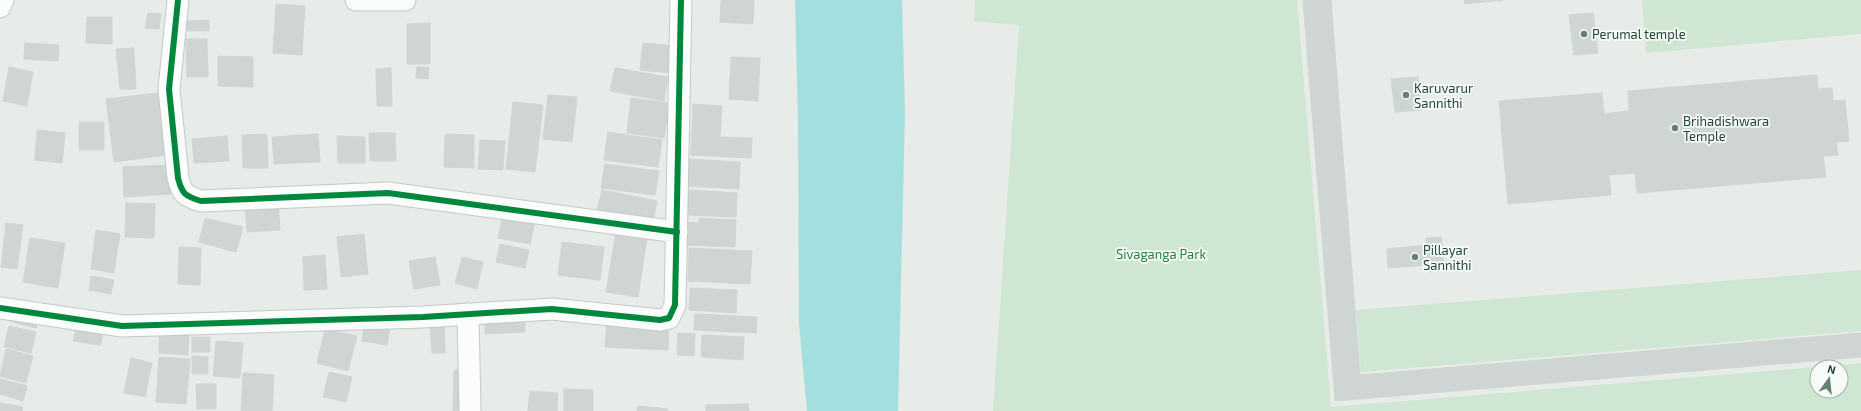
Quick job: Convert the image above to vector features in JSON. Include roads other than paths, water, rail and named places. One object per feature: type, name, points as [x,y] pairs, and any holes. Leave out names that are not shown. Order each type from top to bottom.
[{"type":"street","points":[[0,7],[3,0]]},
{"type":"street","points":[[178,0],[169,89],[178,178],[182,191],[189,198],[201,201],[388,193],[676,232]]},
{"type":"street","points":[[356,0],[405,0]]},
{"type":"street","points":[[0,308],[122,326],[423,318],[552,309],[660,320],[669,318],[675,305],[681,0]]},
{"type":"street","points":[[468,314],[470,411]]},
{"type":"water","points":[[795,0],[902,0],[905,113],[898,411],[807,411],[799,324],[798,120]]},
{"type":"place","name":"Perumal temple","points":[[1584,34]]},
{"type":"place","name":"Karuvarur Sannithi","points":[[1406,95]]},
{"type":"place","name":"Brihadishwara Temple","points":[[1675,128]]},
{"type":"place","name":"Pillayar Sannithi","points":[[1415,257]]},
{"type":"park label","name":"Sivaganga Park","points":[[1161,254]]}]
